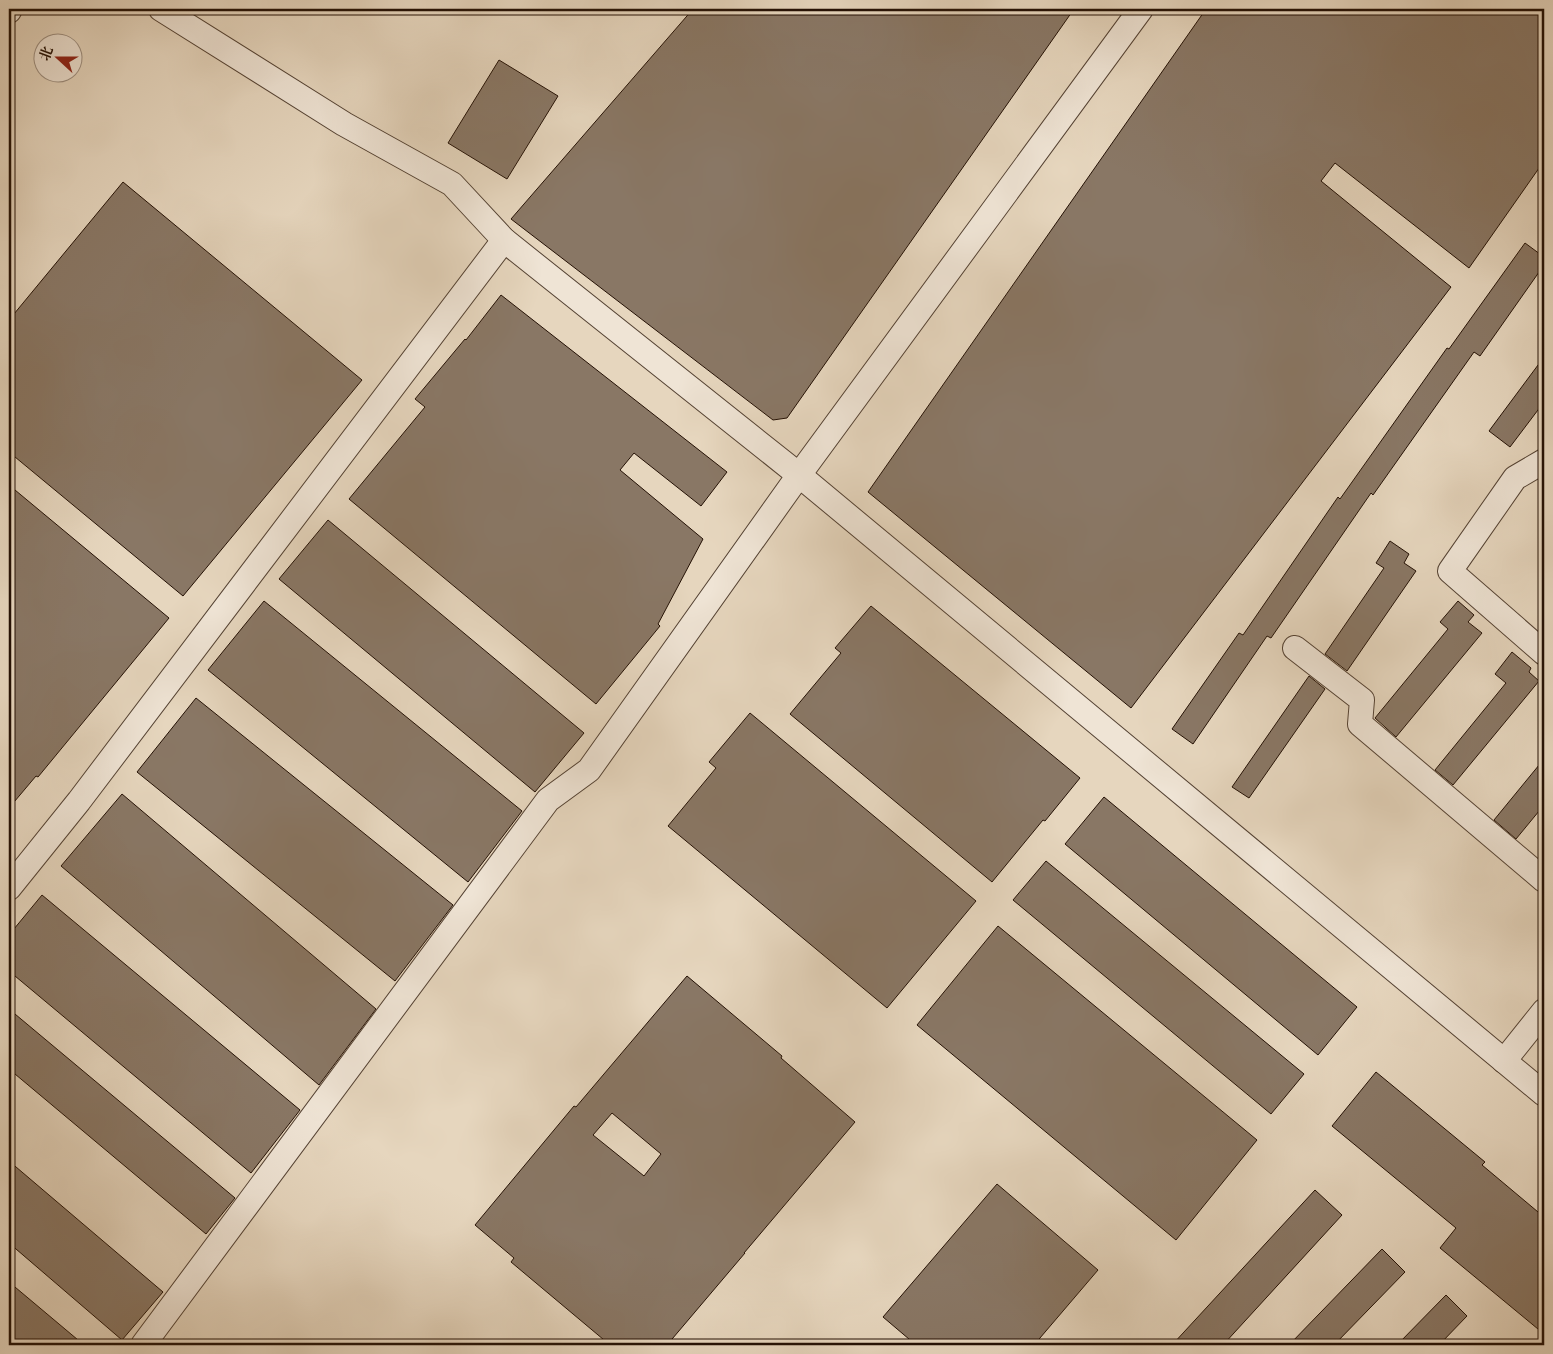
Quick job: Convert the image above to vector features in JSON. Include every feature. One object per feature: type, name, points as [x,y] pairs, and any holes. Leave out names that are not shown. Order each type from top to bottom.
[{"type":"street","points":[[161,9],[344,124],[452,184],[504,240],[799,475],[1544,1094]]},
{"type":"street","points":[[143,1345],[548,800],[589,770],[1130,13]]},
{"type":"street","points":[[9,888],[79,801],[504,240]]},
{"type":"street","points":[[1544,461],[1515,478],[1450,571],[1544,653]]},
{"type":"street","points":[[1295,648],[1362,700],[1360,724],[1544,880]]},
{"type":"street","points":[[1504,1061],[1544,1011]]},
{"type":"building","points":[[693,9],[1074,9],[787,418],[773,420],[511,219]]},
{"type":"building","points":[[1206,9],[1544,9],[1544,161],[1469,268],[1335,163],[1321,181],[1451,287],[1131,708],[868,492]]},
{"type":"building","points":[[499,60],[558,96],[507,179],[448,143]]},
{"type":"building","points":[[123,182],[362,380],[183,596],[9,452],[9,320]]},
{"type":"building","points":[[1525,243],[1544,257],[1544,265],[1480,356],[1474,352],[1373,495],[1371,493],[1271,638],[1267,636],[1193,744],[1172,729],[1239,633],[1243,635],[1338,497],[1340,499],[1447,348],[1449,349]]},
{"type":"building","points":[[501,295],[727,472],[701,506],[634,453],[620,470],[703,539],[658,624],[660,626],[596,704],[349,499],[425,407],[415,399],[466,340]]},
{"type":"building","points":[[1544,357],[1544,402],[1510,447],[1489,431]]},
{"type":"building","points":[[9,485],[169,618],[38,777],[36,776],[9,808]]},
{"type":"building","points":[[328,520],[584,733],[535,792],[279,579]]},
{"type":"building","points":[[1390,541],[1409,554],[1404,563],[1416,571],[1347,671],[1325,654],[1384,568],[1376,563]]},
{"type":"building","points":[[264,601],[522,811],[468,882],[208,670]]},
{"type":"building","points":[[1458,601],[1474,615],[1468,622],[1482,633],[1396,737],[1375,718],[1448,629],[1440,622]]},
{"type":"building","points":[[871,606],[1080,778],[992,882],[790,714],[841,653],[835,648]]},
{"type":"building","points":[[1512,652],[1531,668],[1529,672],[1539,681],[1453,785],[1435,770],[1506,683],[1495,674]]},
{"type":"building","points":[[1309,676],[1325,689],[1249,798],[1232,787]]},
{"type":"building","points":[[196,698],[453,905],[395,981],[137,772]]},
{"type":"building","points":[[750,713],[976,901],[887,1008],[668,826],[716,768],[709,762]]},
{"type":"building","points":[[1544,759],[1544,805],[1516,839],[1494,820]]},
{"type":"building","points":[[122,794],[376,1009],[319,1085],[61,866]]},
{"type":"building","points":[[1104,797],[1357,1007],[1318,1055],[1065,844]]},
{"type":"building","points":[[1046,861],[1304,1074],[1271,1114],[1013,900]]},
{"type":"building","points":[[42,895],[300,1110],[251,1173],[9,971],[9,935]]},
{"type":"building","points":[[998,926],[1257,1140],[1176,1240],[917,1025]]},
{"type":"building","points":[[687,976],[782,1056],[781,1058],[855,1122],[667,1345],[610,1345],[511,1262],[514,1258],[475,1225],[574,1106],[576,1107]],"holes":[[[612,1113],[661,1154],[644,1176],[593,1135]]]},
{"type":"building","points":[[9,1009],[235,1198],[206,1234],[9,1069]]},
{"type":"building","points":[[1376,1072],[1485,1162],[1482,1165],[1544,1217],[1544,1334],[1440,1248],[1456,1228],[1332,1126]]},
{"type":"building","points":[[9,1161],[163,1292],[122,1340],[9,1243]]},
{"type":"building","points":[[997,1184],[1098,1270],[1034,1345],[916,1345],[883,1317]]},
{"type":"building","points":[[1315,1190],[1342,1215],[1223,1345],[1172,1345]]},
{"type":"building","points":[[1382,1249],[1405,1272],[1334,1345],[1289,1345]]},
{"type":"building","points":[[9,1282],[84,1345],[9,1345]]},
{"type":"building","points":[[1446,1295],[1467,1316],[1439,1345],[1397,1345]]}]
